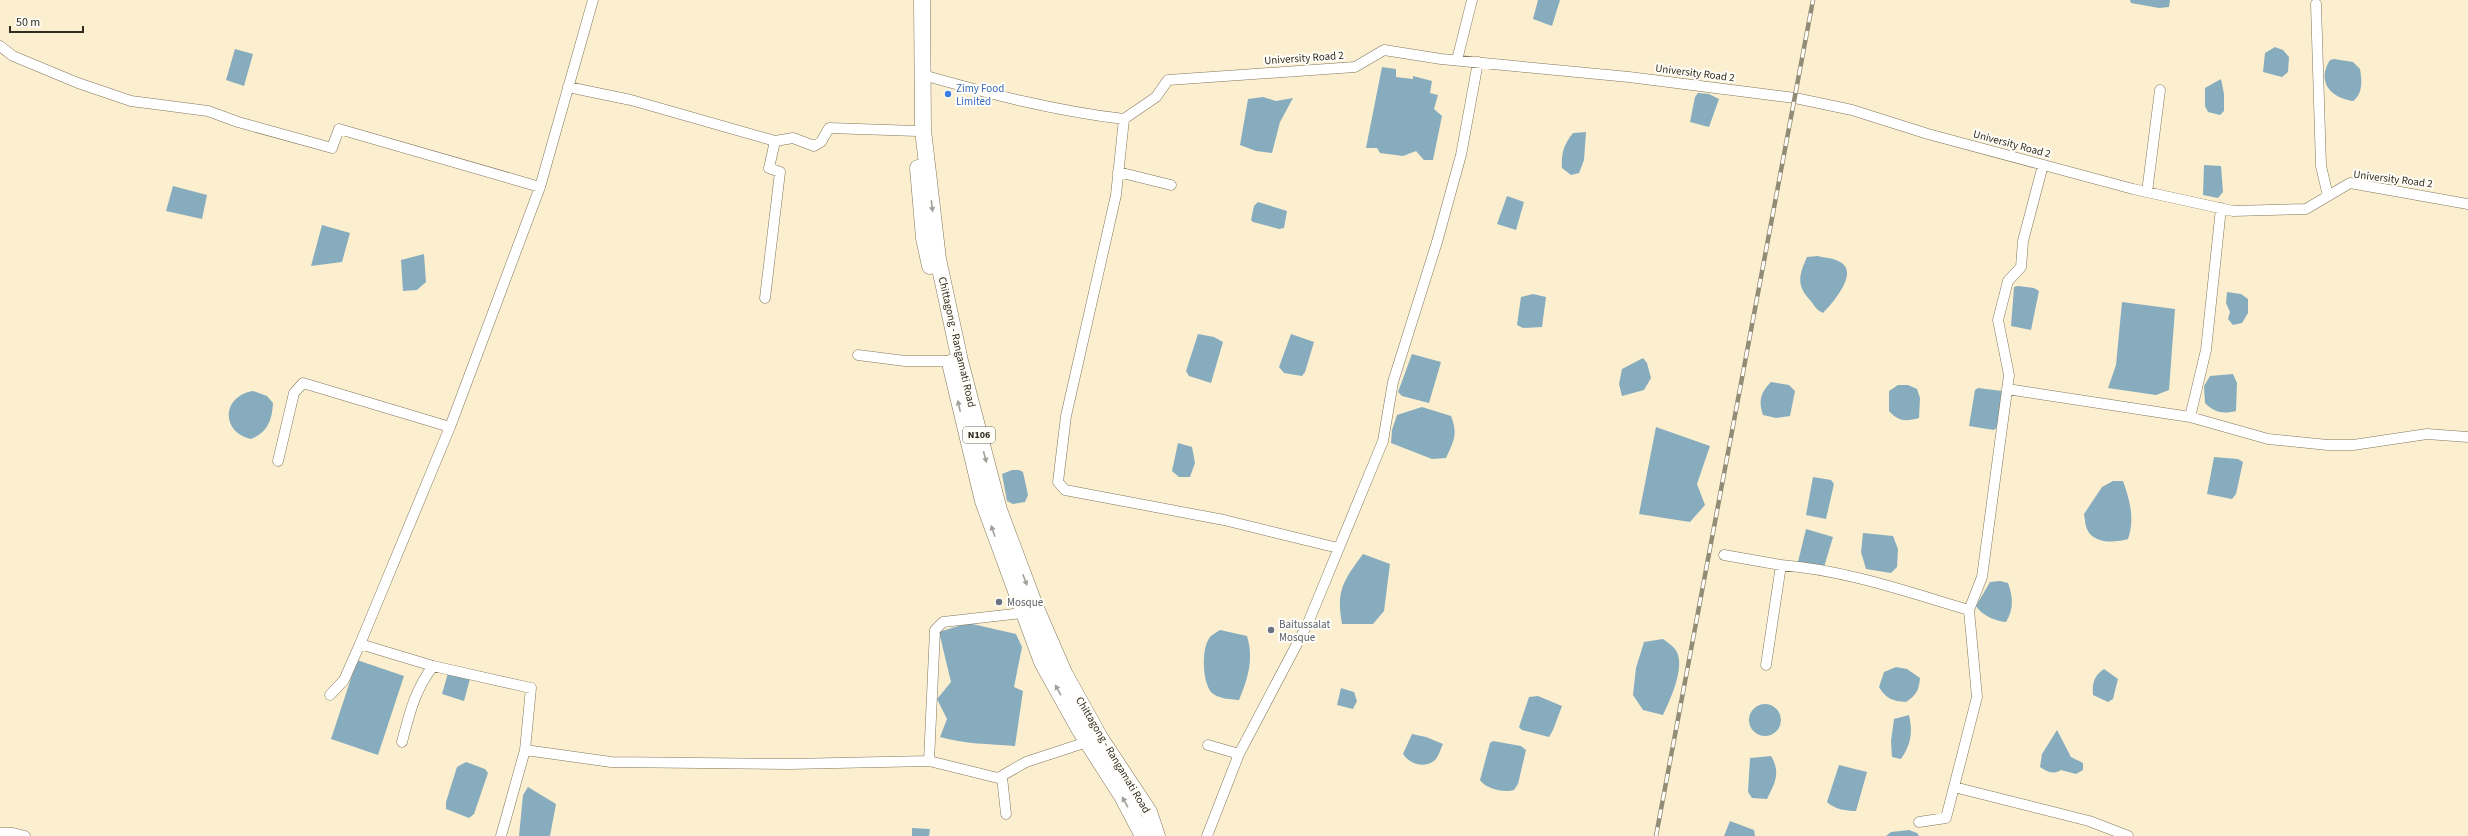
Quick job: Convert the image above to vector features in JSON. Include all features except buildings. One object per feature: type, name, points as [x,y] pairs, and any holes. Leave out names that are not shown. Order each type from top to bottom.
[{"type":"highway","name":"Chittagong - Rangamati Road","points":[[911,0],[919,197],[924,238],[950,361],[983,501],[1042,662],[1087,742],[1122,796],[1143,836]]},
{"type":"highway","name":"Chittagong - Rangamati Road","points":[[922,0],[923,130],[938,259],[960,361],[999,510],[1035,606],[1064,673],[1100,738],[1149,812],[1157,836]]},
{"type":"street","points":[[330,695],[344,680],[450,427],[540,187],[593,0]]},
{"type":"street","points":[[1457,60],[1472,0]]},
{"type":"street","points":[[2316,4],[2321,166],[2328,196]]},
{"type":"street","points":[[0,46],[13,56],[78,83],[131,100],[208,111],[238,122],[332,148],[339,128],[540,187]]},
{"type":"street","name":"University Road 2","points":[[1124,119],[1156,98],[1168,80],[1355,67],[1384,50],[1457,60],[1629,77],[1796,98],[1852,110],[1928,134],[2147,192],[2233,211],[2306,209],[2350,183],[2468,204]]},
{"type":"street","points":[[1207,836],[1239,754],[1308,623],[1383,441],[1393,382],[1437,242],[1461,155],[1478,62]]},
{"type":"street","points":[[923,75],[996,96],[1080,114],[1124,119],[1118,172],[1095,292],[1066,416],[1058,482],[1065,490],[1224,520],[1338,548]]},
{"type":"street","points":[[568,87],[631,100],[775,140],[793,138],[814,146],[821,142],[829,128],[917,131]]},
{"type":"street","points":[[2147,192],[2160,90]]},
{"type":"street","points":[[765,298],[780,172],[769,168],[775,140]]},
{"type":"street","points":[[1919,822],[1946,818],[1977,697],[1969,610],[1982,577],[2009,375],[1998,320],[2008,281],[2021,267],[2023,241],[2043,165]]},
{"type":"street","points":[[1118,172],[1171,185]]},
{"type":"street","points":[[2190,417],[2206,350],[2221,208]]},
{"type":"street","points":[[858,355],[905,361],[950,361]]},
{"type":"street","points":[[278,461],[294,393],[303,383],[450,427]]},
{"type":"street","points":[[2007,389],[2190,417],[2268,439],[2328,445],[2353,445],[2427,434],[2468,437]]},
{"type":"street","points":[[1724,555],[1781,565],[1807,567],[1888,587],[1969,610]]},
{"type":"street","points":[[1766,665],[1781,565]]},
{"type":"street","points":[[929,761],[935,630],[943,622],[1023,613]]},
{"type":"street","points":[[360,644],[433,666],[531,688],[525,750],[501,836]]},
{"type":"street","points":[[402,742],[412,704],[420,685],[433,666]]},
{"type":"street","points":[[525,750],[610,762],[790,764],[929,761],[994,778],[1002,777],[1026,762],[1087,742]]},
{"type":"street","points":[[1208,745],[1239,754]]},
{"type":"street","points":[[1002,777],[1006,814]]},
{"type":"street","points":[[1954,787],[2089,821],[2128,836]]},
{"type":"street","points":[[0,833],[13,832],[25,836]]},
{"type":"water","points":[[1538,0],[1560,0],[1552,26],[1533,19]]},
{"type":"water","points":[[2130,0],[2170,0],[2169,7],[2159,8],[2131,3]]},
{"type":"water","points":[[2275,47],[2283,50],[2289,57],[2288,72],[2282,77],[2263,72],[2265,53]]},
{"type":"water","points":[[235,49],[253,54],[244,86],[226,80]]},
{"type":"water","points":[[2334,59],[2353,62],[2360,69],[2360,91],[2359,95],[2353,101],[2332,93],[2325,82],[2326,68],[2330,60]]},
{"type":"water","points":[[1382,67],[1396,69],[1396,77],[1413,79],[1413,76],[1432,81],[1430,93],[1438,95],[1434,109],[1442,116],[1433,160],[1424,160],[1416,151],[1403,156],[1380,153],[1377,148],[1366,148]]},
{"type":"water","points":[[2221,79],[2224,94],[2224,111],[2220,115],[2208,112],[2205,106],[2205,88]]},
{"type":"water","points":[[1698,93],[1709,94],[1719,99],[1709,127],[1690,122],[1695,97]]},
{"type":"water","points":[[1263,97],[1276,101],[1293,98],[1280,122],[1272,153],[1256,151],[1240,145],[1248,99]]},
{"type":"water","points":[[1586,132],[1584,160],[1579,173],[1571,175],[1562,168],[1564,149],[1567,141],[1573,133]]},
{"type":"water","points":[[2204,165],[2221,166],[2223,192],[2218,198],[2203,195]]},
{"type":"water","points":[[173,186],[207,195],[202,219],[166,211]]},
{"type":"water","points":[[1507,196],[1524,202],[1516,230],[1497,224]]},
{"type":"water","points":[[1258,202],[1287,211],[1284,228],[1279,229],[1253,222],[1251,220],[1254,206]]},
{"type":"water","points":[[322,225],[350,233],[342,262],[311,266]]},
{"type":"water","points":[[424,254],[426,282],[417,290],[403,291],[401,260]]},
{"type":"water","points":[[1818,256],[1840,262],[1845,267],[1847,273],[1846,280],[1838,296],[1823,313],[1817,309],[1806,295],[1802,289],[1800,280],[1802,269],[1807,257]]},
{"type":"water","points":[[2014,287],[2034,288],[2039,291],[2031,330],[2011,326]]},
{"type":"water","points":[[2227,292],[2241,294],[2248,299],[2248,313],[2242,323],[2233,325],[2228,319],[2230,312],[2226,303]]},
{"type":"water","points":[[1533,294],[1546,297],[1542,327],[1523,328],[1517,325],[1521,297]]},
{"type":"water","points":[[2122,302],[2175,309],[2169,390],[2156,395],[2108,388],[2116,365]]},
{"type":"water","points":[[1198,334],[1214,337],[1223,342],[1211,383],[1189,376],[1186,371]]},
{"type":"water","points":[[1291,334],[1314,342],[1305,372],[1302,376],[1284,373],[1279,367]]},
{"type":"water","points":[[1412,354],[1441,362],[1429,403],[1402,396],[1398,392]]},
{"type":"water","points":[[1643,358],[1647,363],[1651,378],[1644,390],[1622,396],[1619,384],[1622,369]]},
{"type":"water","points":[[2233,374],[2237,383],[2236,411],[2219,412],[2212,409],[2205,403],[2204,386],[2210,376]]},
{"type":"water","points":[[1771,382],[1789,385],[1795,391],[1790,416],[1776,418],[1763,415],[1761,410],[1761,397]]},
{"type":"water","points":[[1898,385],[1908,385],[1917,389],[1920,398],[1919,418],[1902,420],[1889,411],[1889,391]]},
{"type":"water","points":[[1978,388],[2002,391],[1997,427],[1994,430],[1969,426],[1975,390]]},
{"type":"water","points":[[253,391],[267,396],[273,403],[272,415],[268,425],[261,433],[251,439],[241,435],[234,429],[230,422],[229,414],[235,400],[243,394]]},
{"type":"water","points":[[1422,407],[1451,416],[1455,433],[1446,458],[1432,459],[1391,443],[1392,430],[1397,415]]},
{"type":"water","points":[[1656,427],[1710,446],[1697,484],[1705,505],[1690,522],[1639,514]]},
{"type":"water","points":[[1178,443],[1192,447],[1195,463],[1190,477],[1179,477],[1172,471]]},
{"type":"water","points":[[2214,457],[2238,459],[2243,462],[2236,494],[2232,499],[2207,494]]},
{"type":"water","points":[[1012,470],[1019,470],[1023,472],[1028,495],[1025,502],[1013,504],[1007,501],[1002,474]]},
{"type":"water","points":[[1813,477],[1831,480],[1834,484],[1826,519],[1806,515]]},
{"type":"water","points":[[2113,481],[2123,481],[2130,503],[2131,525],[2128,539],[2111,542],[2099,540],[2090,534],[2086,527],[2084,514],[2102,487]]},
{"type":"water","points":[[1806,529],[1833,537],[1824,567],[1798,562]]},
{"type":"water","points":[[1863,533],[1893,536],[1898,549],[1897,567],[1891,573],[1866,569],[1861,552]]},
{"type":"water","points":[[1363,554],[1390,564],[1384,611],[1373,624],[1342,624],[1340,603],[1343,587],[1350,572]]},
{"type":"water","points":[[2000,581],[2008,583],[2012,598],[2009,617],[2006,622],[1989,617],[1976,606],[1990,582]]},
{"type":"water","points":[[968,623],[1016,634],[1022,647],[1014,687],[1023,691],[1015,746],[968,742],[940,737],[947,719],[937,699],[951,682],[939,632]]},
{"type":"water","points":[[1220,630],[1247,636],[1250,661],[1245,684],[1239,700],[1215,695],[1212,693],[1206,682],[1204,665],[1205,649],[1210,637]]},
{"type":"water","points":[[1663,639],[1675,649],[1679,664],[1676,682],[1663,715],[1643,710],[1633,695],[1636,668],[1644,642]]},
{"type":"water","points":[[357,660],[404,676],[378,755],[331,739]]},
{"type":"water","points":[[1896,667],[1907,669],[1920,678],[1919,686],[1916,692],[1906,702],[1890,699],[1879,687],[1884,672]]},
{"type":"water","points":[[2104,669],[2118,679],[2113,699],[2108,702],[2093,695],[2094,680]]},
{"type":"water","points":[[448,673],[470,679],[464,701],[442,694]]},
{"type":"water","points":[[1341,688],[1354,692],[1357,701],[1353,709],[1337,705]]},
{"type":"water","points":[[1538,696],[1562,706],[1549,737],[1522,730],[1519,727],[1529,697]]},
{"type":"water","points":[[1762,704],[1768,704],[1777,708],[1781,720],[1777,732],[1768,736],[1762,736],[1753,732],[1749,723],[1749,717],[1753,708]]},
{"type":"water","points":[[1909,715],[1911,732],[1907,748],[1901,759],[1892,757],[1891,741],[1894,719]]},
{"type":"water","points":[[2057,730],[2071,757],[2083,763],[2083,770],[2076,774],[2061,770],[2050,772],[2040,767],[2042,754]]},
{"type":"water","points":[[1412,734],[1426,737],[1443,744],[1436,759],[1423,765],[1414,763],[1406,758],[1403,754]]},
{"type":"water","points":[[1493,741],[1521,746],[1526,750],[1518,784],[1514,790],[1496,790],[1486,786],[1480,780],[1490,743]]},
{"type":"water","points":[[1771,756],[1776,768],[1776,778],[1772,788],[1767,799],[1752,798],[1748,792],[1750,758]]},
{"type":"water","points":[[466,762],[485,769],[488,773],[474,814],[469,818],[446,809],[446,802],[457,767]]},
{"type":"water","points":[[1839,765],[1867,772],[1856,811],[1840,809],[1827,802]]},
{"type":"water","points":[[528,787],[556,804],[550,836],[519,836],[523,795]]},
{"type":"water","points":[[1730,821],[1754,830],[1755,836],[1724,836]]},
{"type":"water","points":[[912,828],[930,829],[929,836],[912,836]]},
{"type":"water","points":[[1909,830],[1917,833],[1919,836],[1886,836],[1891,832]]},
{"type":"railway","points":[[1656,836],[1813,0]]},
{"type":"place","name":"Zimy Food Limited","points":[[948,94]]},
{"type":"place","name":"Mosque","points":[[999,602]]},
{"type":"place","name":"Baitussalat Mosque","points":[[1271,630]]}]
